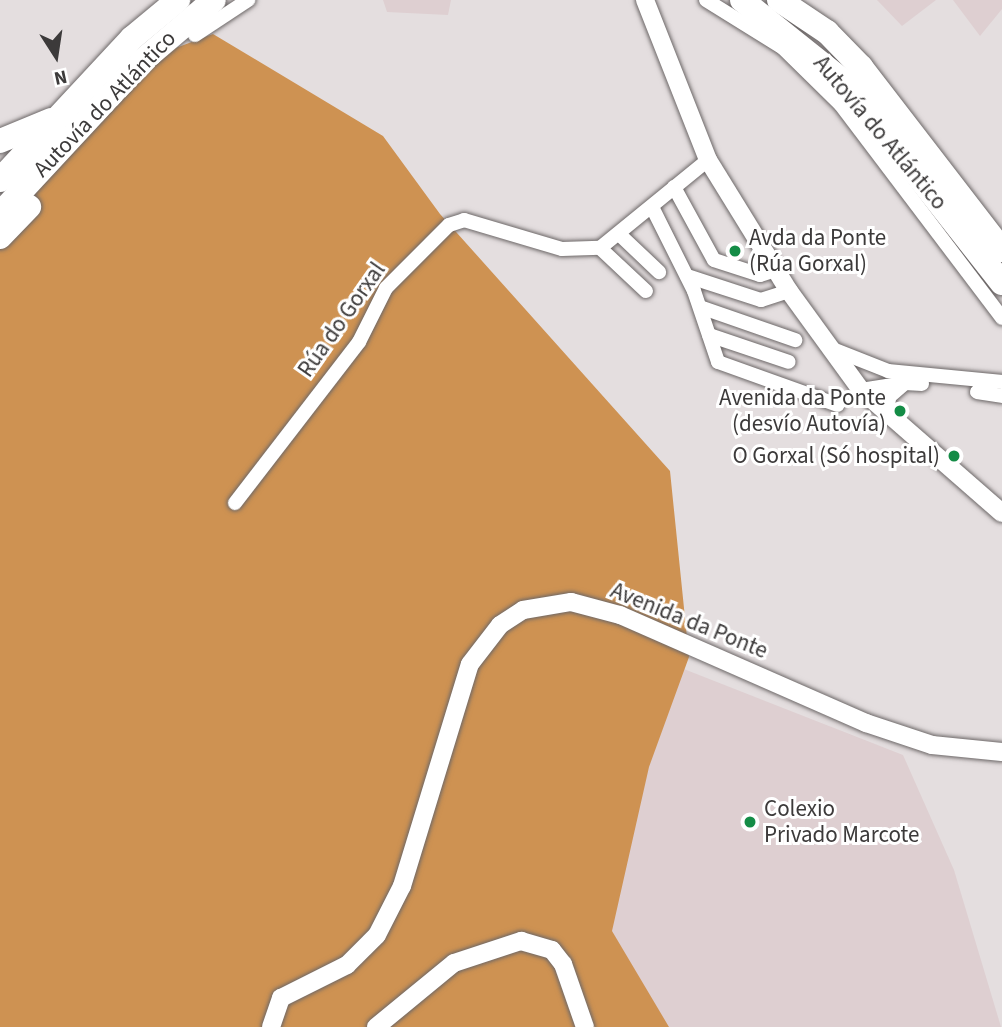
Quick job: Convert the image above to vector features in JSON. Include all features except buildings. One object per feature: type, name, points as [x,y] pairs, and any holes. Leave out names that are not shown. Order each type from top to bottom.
[{"type":"highway","points":[[132,38],[159,0]]},
{"type":"highway","name":"Autovía do Atlántico","points":[[0,180],[132,38],[178,0]]},
{"type":"highway","name":"Autovía do Atlántico","points":[[0,214],[142,61],[214,0]]},
{"type":"highway","name":"Autovía do Atlántico","points":[[742,0],[843,81],[1002,283]]},
{"type":"highway","name":"Autovía do Atlántico","points":[[779,0],[827,32],[888,98],[1002,250]]},
{"type":"highway","points":[[810,1],[827,32]]},
{"type":"highway","points":[[0,237],[195,35]]},
{"type":"highway","points":[[0,141],[58,117]]},
{"type":"street","points":[[195,35],[248,0]]},
{"type":"street","points":[[645,0],[708,160],[789,291],[861,390],[887,417],[1002,513]]},
{"type":"street","points":[[706,0],[748,22],[814,76],[1002,318]]},
{"type":"street","points":[[646,291],[600,248],[708,160]]},
{"type":"street","points":[[674,187],[714,260],[761,275],[775,270]]},
{"type":"street","points":[[652,207],[687,276],[718,362],[838,405]]},
{"type":"street","name":"Rúa do Gorxal","points":[[235,503],[359,342],[386,288],[449,225],[464,220],[562,249],[600,248]]},
{"type":"street","points":[[620,234],[659,272]]},
{"type":"street","points":[[687,276],[761,300],[789,291]]},
{"type":"street","points":[[700,307],[795,340]]},
{"type":"street","points":[[709,335],[789,362]]},
{"type":"street","points":[[829,348],[888,372],[1002,382]]},
{"type":"street","points":[[861,390],[888,372]]},
{"type":"street","points":[[861,390],[905,383],[1002,396]]},
{"type":"street","points":[[887,417],[890,397],[905,383]]},
{"type":"street","name":"Avenida da Ponte","points":[[271,1027],[281,998],[346,965],[377,935],[402,886],[470,664],[500,625],[523,610],[571,602],[620,615],[866,723],[932,745],[1002,752]]},
{"type":"street","points":[[376,1027],[454,962],[521,941],[552,950],[563,964],[584,1027]]},
{"type":"shaded area","points":[[383,0],[451,0],[448,15],[387,12]]},
{"type":"shaded area","points":[[877,0],[936,0],[902,26]]},
{"type":"shaded area","points":[[953,0],[1002,0],[1002,9],[980,36]]},
{"type":"shaded area","points":[[213,34],[383,136],[440,214],[670,471],[689,657],[649,767],[612,931],[669,1027],[0,1027],[0,248],[55,163],[165,52]]},
{"type":"shaded area","name":"Colexio Privado Marcote","points":[[666,662],[903,755],[954,870],[1001,1027],[597,1027],[558,847]]},
{"type":"place","name":"Avda da Ponte (Rúa Gorxal)","points":[[735,251]]},
{"type":"place","name":"Avenida da Ponte (desvío Autovía)","points":[[900,411]]},
{"type":"place","name":"O Gorxal (Só hospital)","points":[[954,456]]},
{"type":"place","name":"Colexio Privado Marcote","points":[[750,822]]}]
